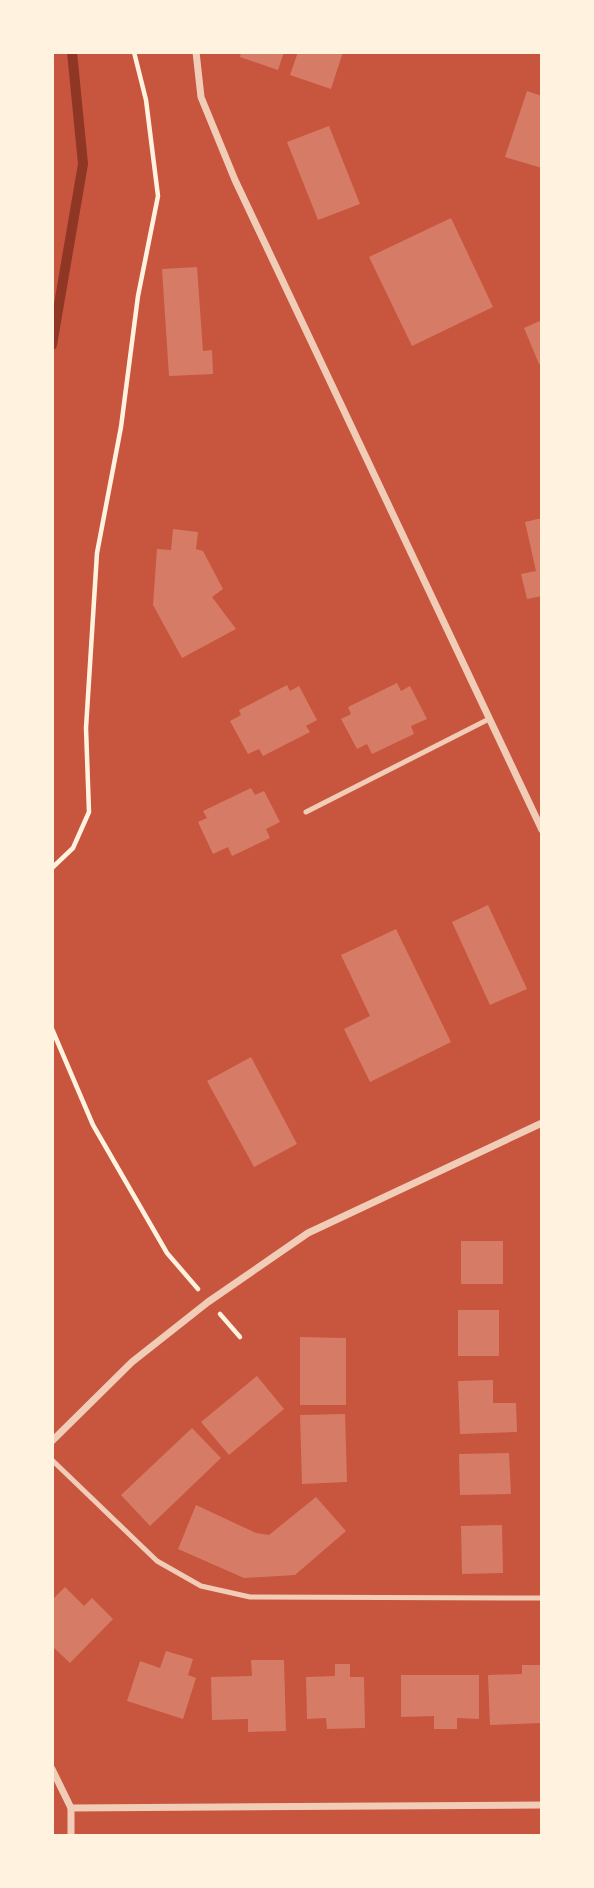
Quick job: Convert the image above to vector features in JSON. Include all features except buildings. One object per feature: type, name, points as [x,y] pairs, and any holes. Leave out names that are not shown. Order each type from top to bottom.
[{"type":"street","points":[[196,52],[201,97],[235,180],[541,830]]},
{"type":"street","points":[[52,1441],[132,1362],[208,1302],[308,1233],[541,1123]]},
{"type":"street","points":[[52,1769],[71,1808],[71,1836]]},
{"type":"street","points":[[71,1808],[541,1805]]},
{"type":"lane","points":[[306,812],[489,719]]},
{"type":"lane","points":[[52,1460],[157,1562],[201,1586],[250,1597],[541,1598]]},
{"type":"path","points":[[52,868],[73,848],[89,812],[86,728],[97,553],[121,427],[138,296],[158,196],[146,100],[134,52]]},
{"type":"path","points":[[52,1029],[93,1125],[166,1253],[240,1337]]},
{"type":"waterway","points":[[52,345],[83,164],[72,52]]}]
